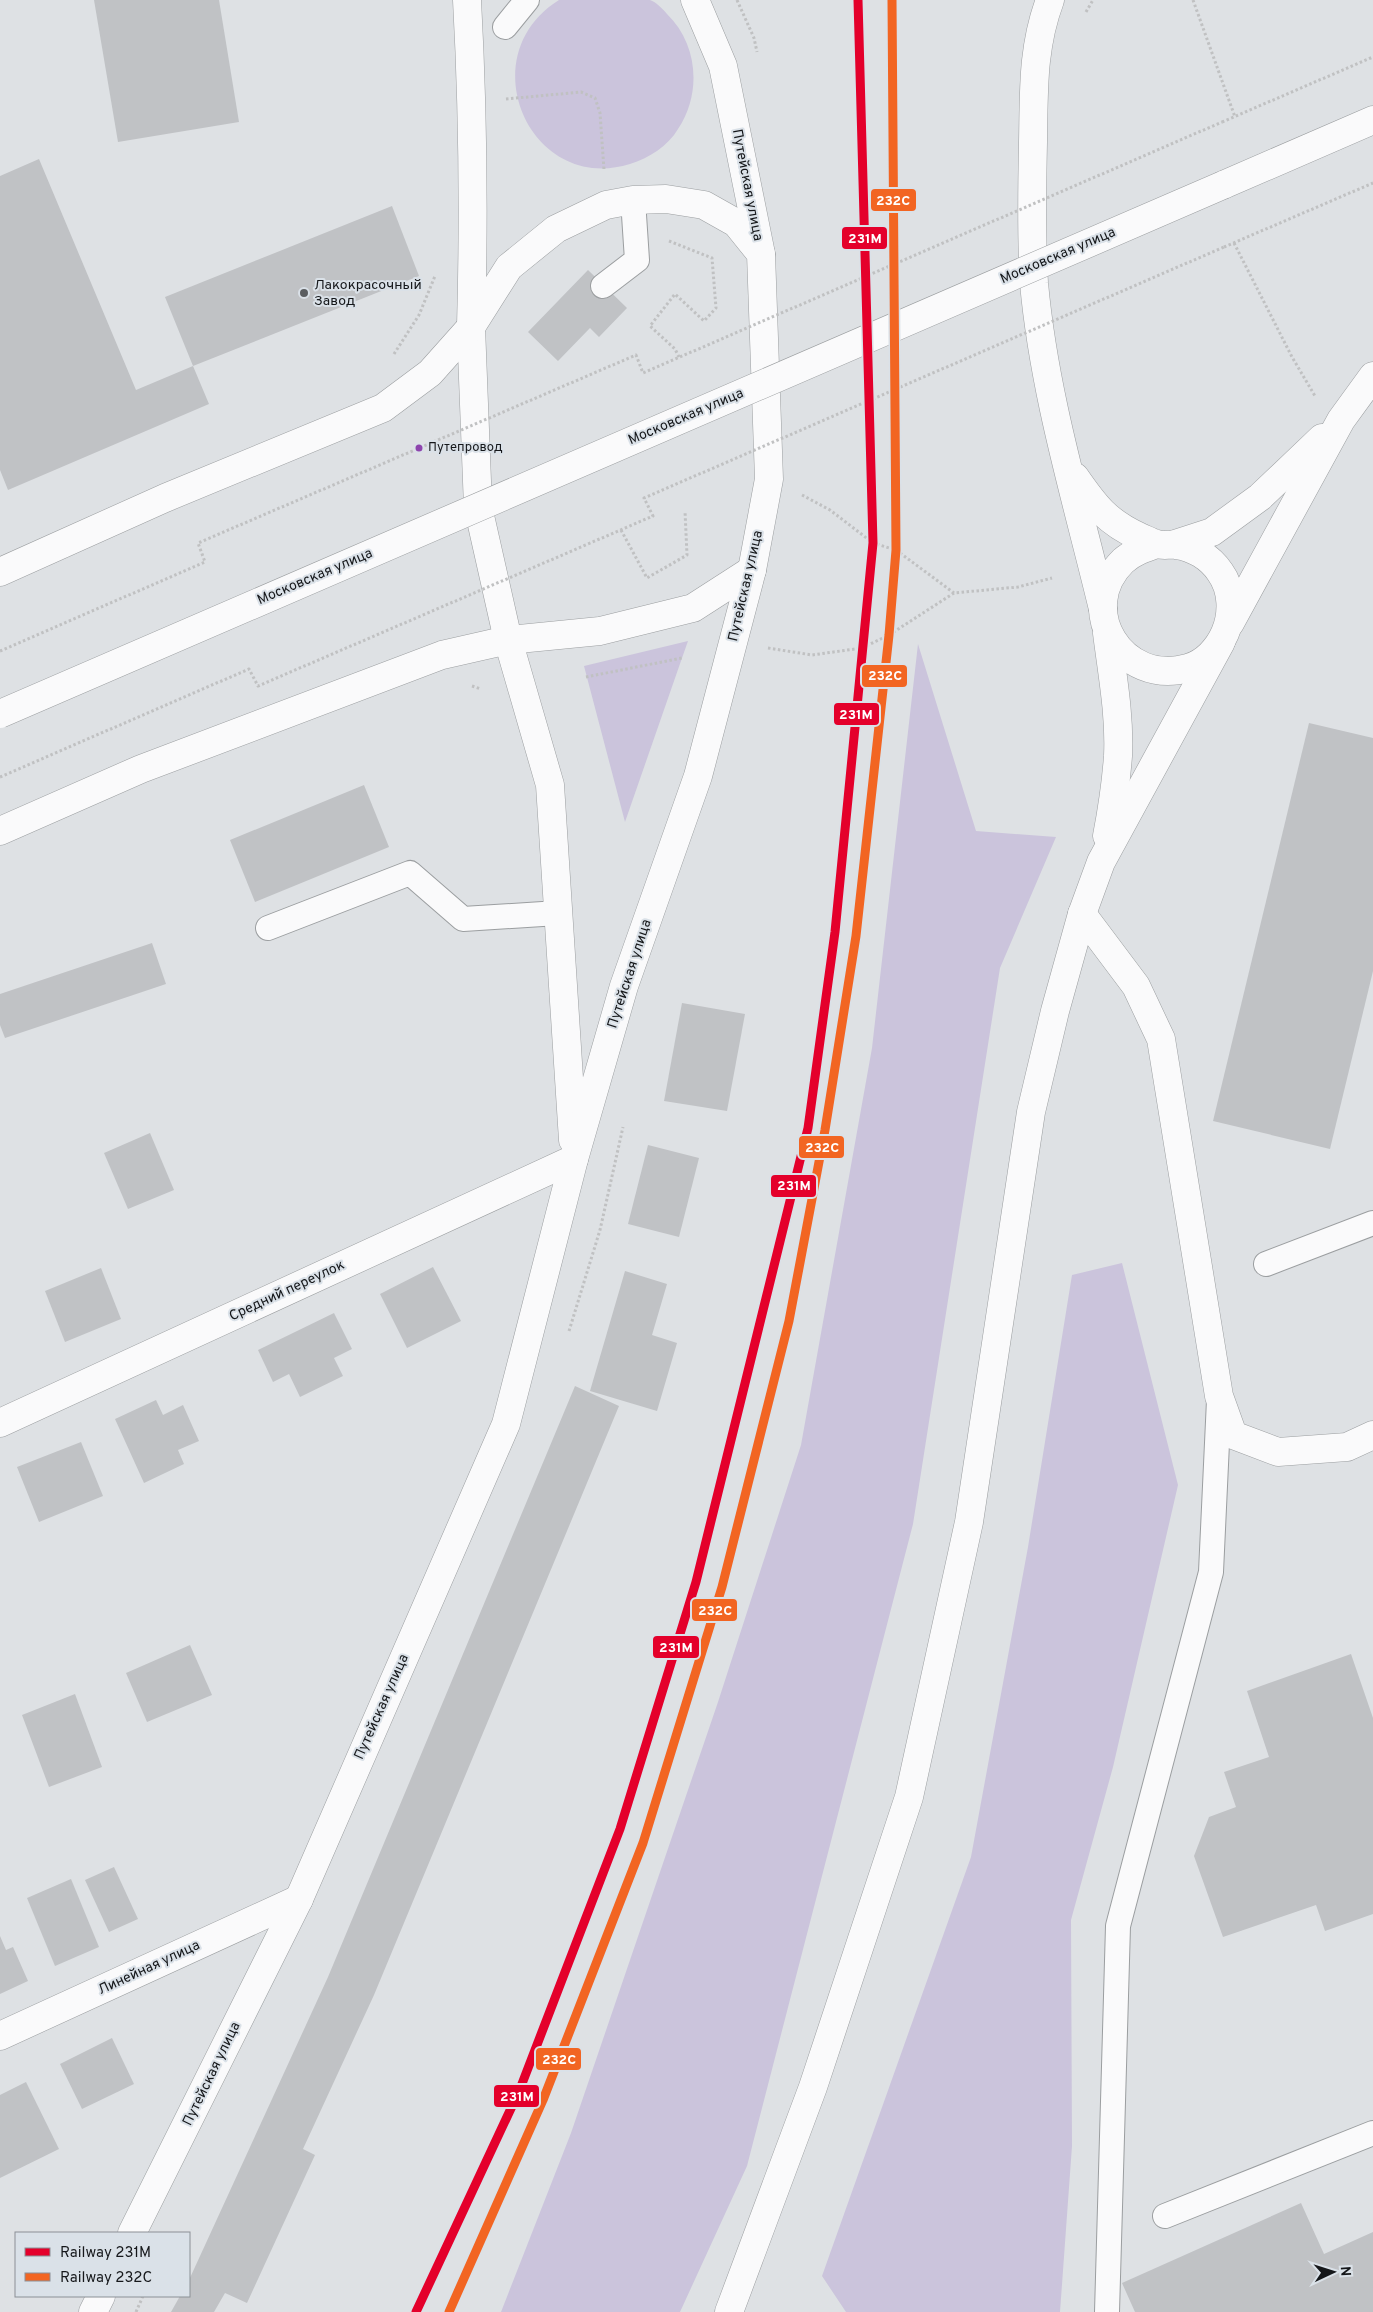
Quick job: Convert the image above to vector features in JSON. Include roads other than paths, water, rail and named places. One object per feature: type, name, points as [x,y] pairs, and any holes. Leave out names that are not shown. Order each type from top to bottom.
[{"type":"main road","name":"Путейская улица","points":[[467,0],[474,204],[471,327],[478,507],[508,640],[550,785],[574,1159]]},
{"type":"main road","name":"Путейская улица","points":[[132,2232],[299,1899],[506,1424],[574,1159],[624,986],[698,776],[752,570],[769,479],[761,254],[722,66],[695,0]]},
{"type":"main road","points":[[1050,0],[1035,57],[1034,282],[1048,379],[1064,458],[1105,618],[1114,643],[1126,657],[1141,666],[1159,672],[1177,671],[1195,666],[1210,656],[1225,633],[1231,607],[1228,589],[1220,572],[1208,559],[1192,549],[1166,544],[1120,528],[1094,505],[1064,458]]},
{"type":"main road","name":"Московская улица","points":[[0,714],[1373,120]]},
{"type":"main road","points":[[3,565],[383,408],[430,373],[471,327],[509,267],[556,229],[606,206],[633,200],[666,199],[704,205],[736,223],[761,254]]},
{"type":"main road","points":[[729,2312],[813,2087],[909,1797],[969,1522],[1031,1112],[1082,914],[1101,862],[1341,420],[1373,376]]},
{"type":"main road","points":[[1101,862],[1113,803],[1118,754],[1116,704],[1105,618],[1105,591],[1112,574],[1124,560],[1140,550],[1212,532],[1260,497],[1341,420]]},
{"type":"main road","points":[[0,831],[141,769],[433,658],[508,640],[600,631],[693,608],[752,570]]},
{"type":"main road","points":[[1082,914],[1136,986],[1161,1039],[1219,1396],[1234,1435],[1278,1452],[1347,1447],[1373,1435]]},
{"type":"main road","name":"Средний переулок","points":[[0,1422],[574,1159]]},
{"type":"main road","name":"Линейная улица","points":[[0,2036],[299,1899]]},
{"type":"main road","points":[[93,2312],[100,2297]]},
{"type":"lane","points":[[505,27],[527,0]]},
{"type":"lane","points":[[603,286],[636,260],[633,200]]},
{"type":"lane","points":[[268,928],[410,873],[463,919],[558,913]]},
{"type":"lane","points":[[1266,1264],[1373,1223]]},
{"type":"lane","points":[[1107,2312],[1118,1926],[1210,1572],[1219,1396]]},
{"type":"lane","points":[[1166,2216],[1373,2133]]},
{"type":"rail line","name":"231М","points":[[416,2312],[520,2089],[620,1829],[696,1582],[808,1128],[835,932],[873,543],[858,0]]},
{"type":"rail line","name":"232C","points":[[449,2312],[543,2100],[643,1843],[722,1587],[789,1321],[825,1130],[856,936],[889,635],[896,550],[892,0]]},
{"type":"place","name":"Лакокрасочный Завод","points":[[304,293]]},
{"type":"place","name":"Путепровод","points":[[419,448]]}]
